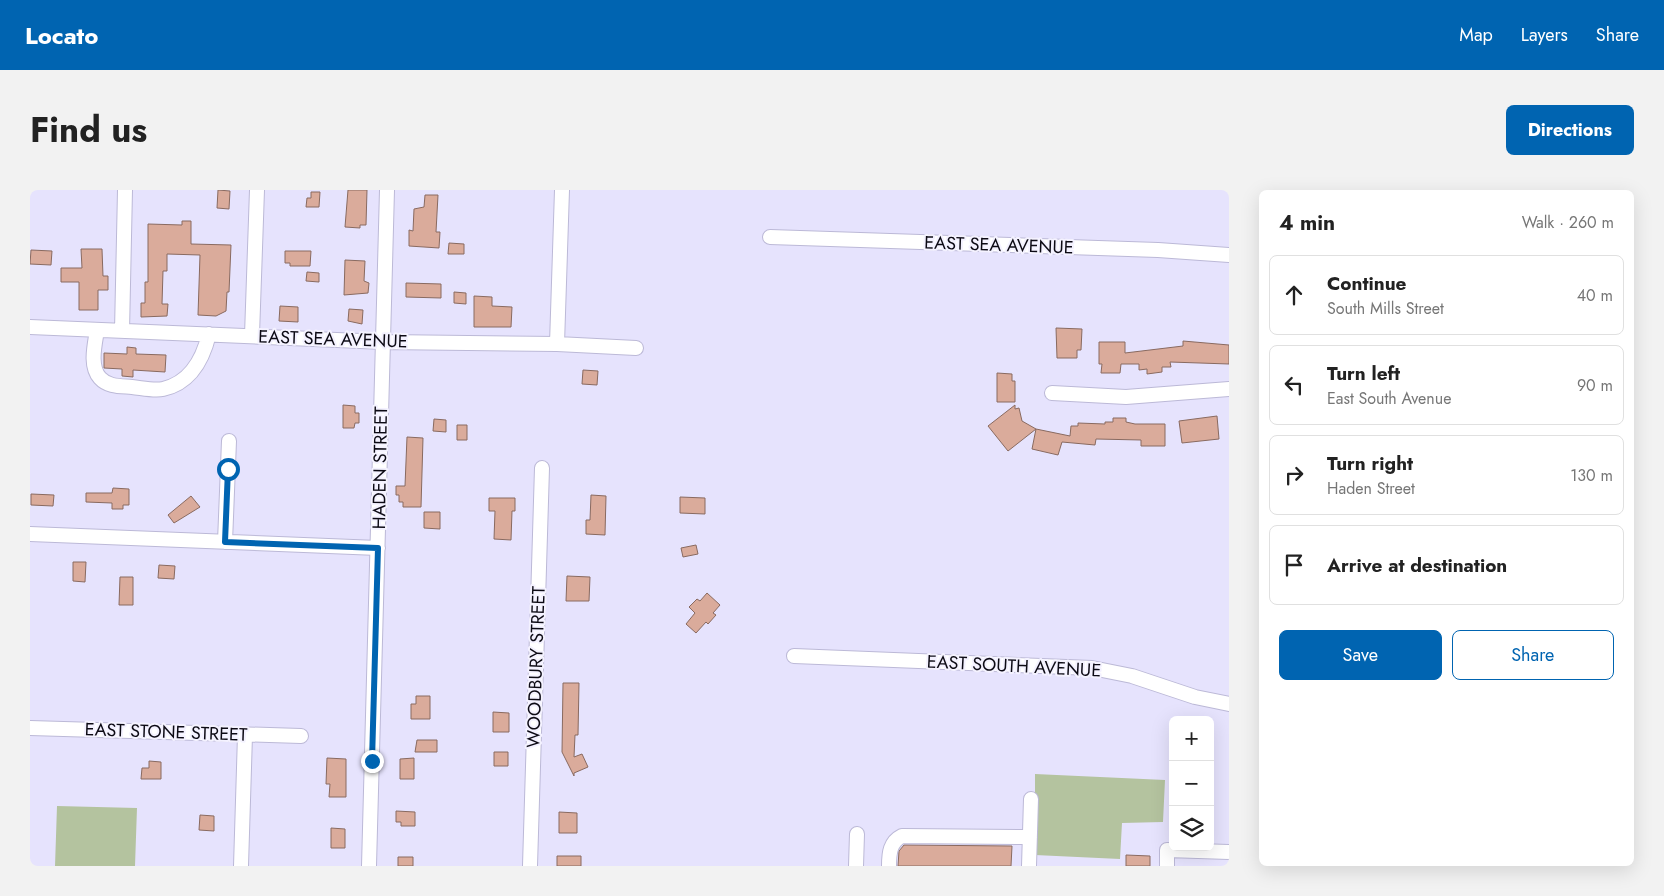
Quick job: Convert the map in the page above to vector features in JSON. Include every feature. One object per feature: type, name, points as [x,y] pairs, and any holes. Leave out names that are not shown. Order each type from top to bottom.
[{"type":"street","points":[[122,331],[126,190]]},
{"type":"street","points":[[252,335],[257,190]]},
{"type":"street","name":"HADEN STREET","points":[[368,866],[387,190]]},
{"type":"street","points":[[557,344],[562,190]]},
{"type":"street","name":"EAST SEA AVENUE","points":[[770,237],[1158,250],[1229,255]]},
{"type":"street","name":"EAST SEA AVENUE","points":[[30,326],[384,342],[557,344],[636,348]]},
{"type":"street","points":[[97,330],[95,368],[100,378],[110,385],[161,390],[187,377],[198,365],[205,350],[209,334]]},
{"type":"street","points":[[1052,393],[1126,397],[1229,389]]},
{"type":"street","points":[[225,542],[230,441]]},
{"type":"street","name":"WOODBURY STREET","points":[[530,866],[542,468]]},
{"type":"street","points":[[30,534],[378,548]]},
{"type":"street","name":"EAST SOUTH AVENUE","points":[[794,656],[1092,668],[1132,676],[1195,697],[1229,704]]},
{"type":"street","name":"EAST STONE STREET","points":[[30,728],[301,736]]},
{"type":"street","points":[[241,866],[245,734]]},
{"type":"street","points":[[1029,866],[1031,799]]},
{"type":"street","points":[[856,866],[858,834]]},
{"type":"street","points":[[889,866],[890,852],[894,840],[902,836],[1030,837]]},
{"type":"street","points":[[1167,866],[1167,850],[1229,852]]},
{"type":"green space","points":[[1035,774],[1165,780],[1163,822],[1122,823],[1120,859],[1035,855]]},
{"type":"green space","points":[[57,806],[137,808],[135,866],[55,866]]},
{"type":"building","points":[[218,190],[230,191],[229,209],[217,208]]},
{"type":"building","points":[[348,190],[367,190],[366,225],[360,225],[360,228],[345,227]]},
{"type":"building","points":[[311,192],[320,192],[319,207],[306,207],[307,198],[311,198]]},
{"type":"building","points":[[425,195],[438,195],[436,232],[440,232],[439,248],[409,246],[409,230],[413,231],[414,209],[424,207]]},
{"type":"building","points":[[182,221],[191,221],[191,244],[231,245],[229,292],[227,292],[226,311],[216,316],[198,315],[200,255],[167,254],[167,271],[163,271],[162,304],[168,304],[167,316],[141,317],[141,303],[145,303],[145,282],[148,282],[148,224],[182,225]]},
{"type":"building","points":[[449,243],[464,244],[464,254],[448,254]]},
{"type":"building","points":[[81,249],[102,249],[103,276],[108,276],[108,290],[98,290],[98,310],[79,310],[79,282],[61,282],[61,268],[82,268]]},
{"type":"building","points":[[31,250],[52,251],[51,265],[30,264]]},
{"type":"building","points":[[285,251],[311,251],[310,266],[290,266],[290,263],[285,263]]},
{"type":"building","points":[[345,260],[365,261],[364,281],[369,283],[368,293],[344,295]]},
{"type":"building","points":[[307,272],[319,273],[319,282],[306,281]]},
{"type":"building","points":[[406,283],[441,284],[441,298],[406,297]]},
{"type":"building","points":[[454,292],[466,293],[466,304],[454,303]]},
{"type":"building","points":[[474,296],[492,297],[492,306],[512,307],[511,327],[474,327]]},
{"type":"building","points":[[280,306],[298,307],[298,322],[279,321]]},
{"type":"building","points":[[349,309],[363,310],[362,324],[348,321]]},
{"type":"building","points":[[1056,328],[1082,329],[1081,350],[1077,350],[1077,358],[1057,358]]},
{"type":"building","points":[[1183,341],[1229,345],[1229,364],[1170,362],[1171,367],[1162,367],[1162,372],[1147,374],[1147,369],[1139,370],[1139,364],[1121,364],[1120,373],[1101,373],[1102,364],[1099,364],[1099,342],[1125,342],[1125,353],[1183,346]]},
{"type":"building","points":[[127,347],[136,348],[136,354],[166,355],[165,372],[133,370],[133,377],[122,376],[122,369],[104,368],[104,353],[127,354]]},
{"type":"building","points":[[583,370],[598,371],[597,385],[582,384]]},
{"type":"building","points":[[997,373],[1012,374],[1012,381],[1015,381],[1015,402],[997,402]]},
{"type":"building","points":[[343,405],[355,406],[355,413],[359,413],[359,423],[355,423],[354,428],[343,428]]},
{"type":"building","points":[[1015,405],[1015,409],[1019,408],[1022,421],[1036,429],[1008,451],[988,426]]},
{"type":"building","points":[[1217,416],[1219,439],[1182,443],[1179,421]]},
{"type":"building","points":[[1113,418],[1126,418],[1126,422],[1135,424],[1165,424],[1165,446],[1141,446],[1141,440],[1096,439],[1095,445],[1062,442],[1058,455],[1032,449],[1036,429],[1070,436],[1071,426],[1078,426],[1078,423],[1105,424],[1105,422],[1113,422]]},
{"type":"building","points":[[434,419],[446,420],[446,432],[433,431]]},
{"type":"building","points":[[457,425],[467,425],[467,440],[457,440]]},
{"type":"building","points":[[407,437],[423,438],[421,507],[403,507],[403,502],[399,502],[399,495],[396,495],[396,486],[405,486]]},
{"type":"building","points":[[113,488],[129,489],[129,505],[123,505],[123,509],[112,509],[112,503],[86,502],[86,493],[112,493]]},
{"type":"building","points":[[31,494],[54,495],[53,506],[31,505]]},
{"type":"building","points":[[591,495],[606,496],[605,535],[586,534],[586,520],[590,520]]},
{"type":"building","points":[[191,496],[200,507],[174,523],[168,515]]},
{"type":"building","points":[[680,497],[705,498],[705,514],[680,513]]},
{"type":"building","points":[[489,498],[515,498],[515,511],[512,511],[511,540],[494,539],[495,511],[489,511]]},
{"type":"building","points":[[424,512],[440,512],[440,529],[424,528]]},
{"type":"building","points":[[696,545],[698,554],[683,557],[681,548]]},
{"type":"building","points":[[73,562],[86,562],[85,582],[73,581]]},
{"type":"building","points":[[159,565],[175,566],[174,579],[158,578]]},
{"type":"building","points":[[567,576],[590,577],[589,601],[566,601]]},
{"type":"building","points":[[120,577],[133,577],[133,605],[119,605]]},
{"type":"building","points":[[707,593],[720,605],[713,613],[716,615],[696,633],[686,624],[695,613],[689,607],[697,599],[700,601]]},
{"type":"building","points":[[563,683],[579,683],[578,735],[575,735],[574,757],[582,754],[588,767],[574,773],[574,776],[562,752]]},
{"type":"building","points":[[416,696],[430,696],[430,719],[411,719],[411,704],[416,704]]},
{"type":"building","points":[[493,712],[509,713],[509,732],[493,732]]},
{"type":"building","points":[[417,740],[437,740],[437,752],[415,752]]},
{"type":"building","points":[[494,752],[508,752],[508,766],[494,766]]},
{"type":"building","points":[[327,758],[346,759],[346,797],[329,797],[330,784],[326,784]]},
{"type":"building","points":[[414,758],[414,779],[400,779],[400,759]]},
{"type":"building","points":[[149,761],[161,762],[161,779],[141,779],[142,768],[149,768]]},
{"type":"building","points":[[396,811],[415,812],[415,826],[401,826],[401,822],[396,822]]},
{"type":"building","points":[[559,812],[577,813],[577,833],[559,833]]},
{"type":"building","points":[[200,815],[214,816],[214,831],[199,830]]},
{"type":"building","points":[[331,828],[345,829],[345,848],[331,848]]},
{"type":"building","points":[[904,845],[1012,846],[1011,866],[898,866],[899,851]]},
{"type":"building","points":[[1126,855],[1150,856],[1150,866],[1126,866]]},
{"type":"building","points":[[557,856],[581,856],[581,866],[557,866]]},
{"type":"building","points":[[398,857],[413,857],[413,866],[398,866]]},
{"type":"route","points":[[228,469],[225,542],[378,548],[372,761]]}]
